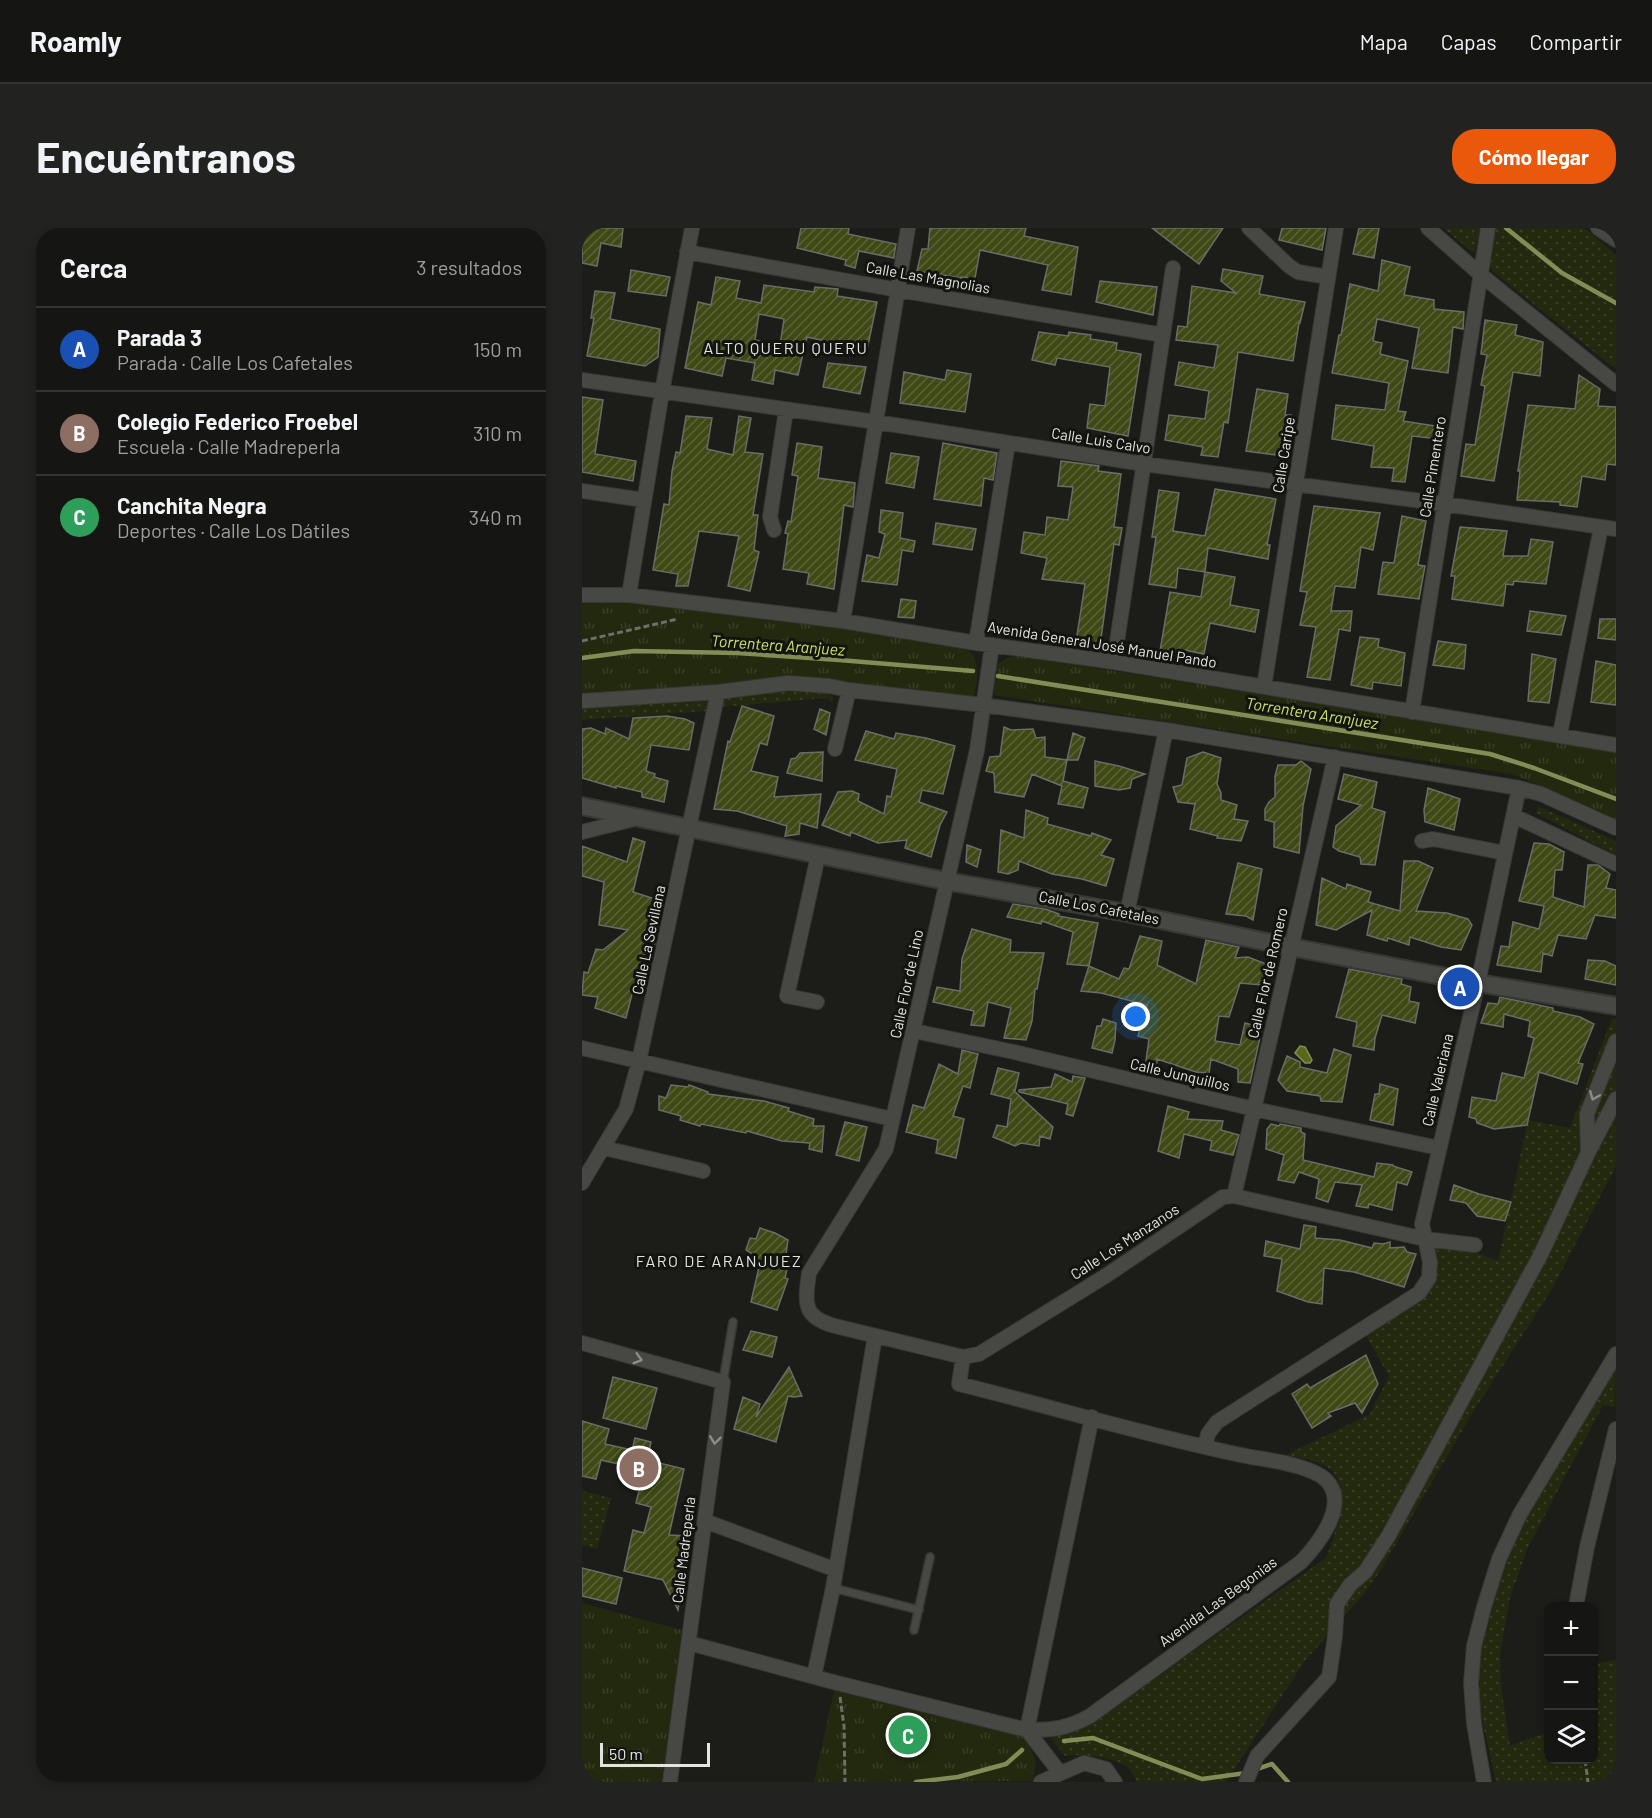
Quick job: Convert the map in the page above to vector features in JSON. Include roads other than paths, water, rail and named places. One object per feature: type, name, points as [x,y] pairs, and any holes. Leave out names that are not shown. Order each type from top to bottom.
[{"type":"main road","name":"Calle Los Cafetales","points":[[582,806],[946,881],[1127,913],[1478,983],[1616,1006]]},
{"type":"street","points":[[629,595],[662,392],[692,228]]},
{"type":"street","points":[[843,621],[908,228]]},
{"type":"street","points":[[1249,228],[1298,272],[1328,277]]},
{"type":"street","name":"Calle Caripe","points":[[1264,687],[1336,228]]},
{"type":"street","points":[[1428,228],[1481,275],[1616,384]]},
{"type":"street","name":"Calle Pimentero","points":[[1412,712],[1488,228]]},
{"type":"street","points":[[1599,228],[1616,240]]},
{"type":"street","name":"Calle Las Magnolias","points":[[687,252],[1163,335]]},
{"type":"street","points":[[1114,662],[1173,268]]},
{"type":"street","name":"Calle Luis Calvo","points":[[582,380],[876,422],[1144,464],[1616,529]]},
{"type":"street","points":[[774,530],[770,518],[786,410]]},
{"type":"street","points":[[976,643],[1008,443]]},
{"type":"street","points":[[582,491],[644,500]]},
{"type":"street","points":[[1560,734],[1602,528]]},
{"type":"street","name":"Avenida General José Manuel Pando","points":[[582,594],[629,595],[843,621],[976,643],[1114,662],[1616,745]]},
{"type":"street","name":"Calle Flor de Lino","points":[[875,1336],[818,1322],[809,1311],[806,1295],[809,1273],[886,1149],[976,750],[992,645]]},
{"type":"street","points":[[582,701],[718,692],[788,683],[829,686],[1166,730],[1519,788],[1540,794],[1616,828]]},
{"type":"street","points":[[835,749],[849,690]]},
{"type":"street","name":"Calle La Sevillana","points":[[582,1183],[626,1109],[639,1062],[718,692]]},
{"type":"street","points":[[1127,913],[1166,730]]},
{"type":"street","name":"Calle Flor de Romero","points":[[1234,1196],[1335,757]]},
{"type":"street","name":"Calle Valeriana","points":[[1205,1447],[1208,1434],[1217,1422],[1419,1293],[1429,1278],[1430,1262],[1422,1224],[1478,983],[1519,788]]},
{"type":"street","points":[[1514,816],[1616,864]]},
{"type":"street","points":[[582,832],[638,818]]},
{"type":"street","points":[[1422,841],[1433,839],[1505,853]]},
{"type":"street","points":[[817,1002],[787,996],[818,856]]},
{"type":"street","name":"Calle Junquillos","points":[[914,1031],[1014,1052],[1254,1109],[1439,1148]]},
{"type":"street","points":[[1588,1153],[1587,1114],[1616,1041]]},
{"type":"street","points":[[582,1048],[892,1119]]},
{"type":"street","points":[[1246,1782],[1257,1756],[1329,1677],[1337,1604],[1350,1585],[1365,1572],[1389,1535],[1540,1254],[1616,1099]]},
{"type":"street","points":[[604,1148],[703,1172]]},
{"type":"street","points":[[1234,1196],[1425,1239],[1475,1245]]},
{"type":"street","name":"Calle Los Manzanos","points":[[963,1357],[979,1354],[1104,1277],[1224,1197],[1234,1196]]},
{"type":"street","points":[[814,1676],[833,1588],[875,1336],[963,1357]]},
{"type":"street","points":[[582,1343],[723,1382]]},
{"type":"street","points":[[1484,1782],[1474,1724],[1471,1683],[1474,1646],[1484,1607],[1499,1559],[1520,1514],[1616,1354]]},
{"type":"street","name":"Avenida Las Begonias","points":[[689,1643],[837,1683],[1027,1730],[1054,1730],[1071,1726],[1090,1716],[1302,1562],[1328,1528],[1334,1508],[1333,1493],[1328,1482],[1317,1473],[959,1384],[963,1357]]},
{"type":"street","name":"Calle Madreperla","points":[[670,1782],[723,1382]]},
{"type":"street","points":[[1060,1773],[1027,1730],[1092,1417]]},
{"type":"street","points":[[1577,1602],[1587,1547],[1616,1429]]},
{"type":"street","points":[[705,1521],[836,1570]]},
{"type":"street","points":[[1041,1782],[1084,1763],[1106,1769],[1115,1782]]},
{"type":"lane","name":"Calle Madreperla","points":[[723,1382],[733,1322]]},
{"type":"lane","points":[[914,1630],[930,1557]]},
{"type":"lane","points":[[833,1588],[919,1610]]},
{"type":"waterway","points":[[1506,228],[1562,273],[1616,303]]},
{"type":"waterway","name":"Torrentera Aranjuez","points":[[582,658],[634,651],[737,653],[973,671]]},
{"type":"waterway","name":"Torrentera Aranjuez","points":[[998,676],[1490,754],[1616,799]]},
{"type":"waterway","points":[[1064,1741],[1093,1738],[1202,1779],[1246,1773]]},
{"type":"waterway","points":[[916,1782],[958,1777],[1006,1764],[1022,1750]]},
{"type":"waterway","points":[[1254,1770],[1272,1764],[1288,1782]]},
{"type":"place","name":"Parada 3","points":[[1460,987]]},
{"type":"place","name":"Colegio Federico Froebel","points":[[639,1468]]},
{"type":"place","name":"Canchita Negra","points":[[908,1735]]},
{"type":"district","name":"ALTO QUERU QUERU","points":[[786,348]]},
{"type":"district","name":"FARO DE ARANJUEZ","points":[[719,1261]]}]
